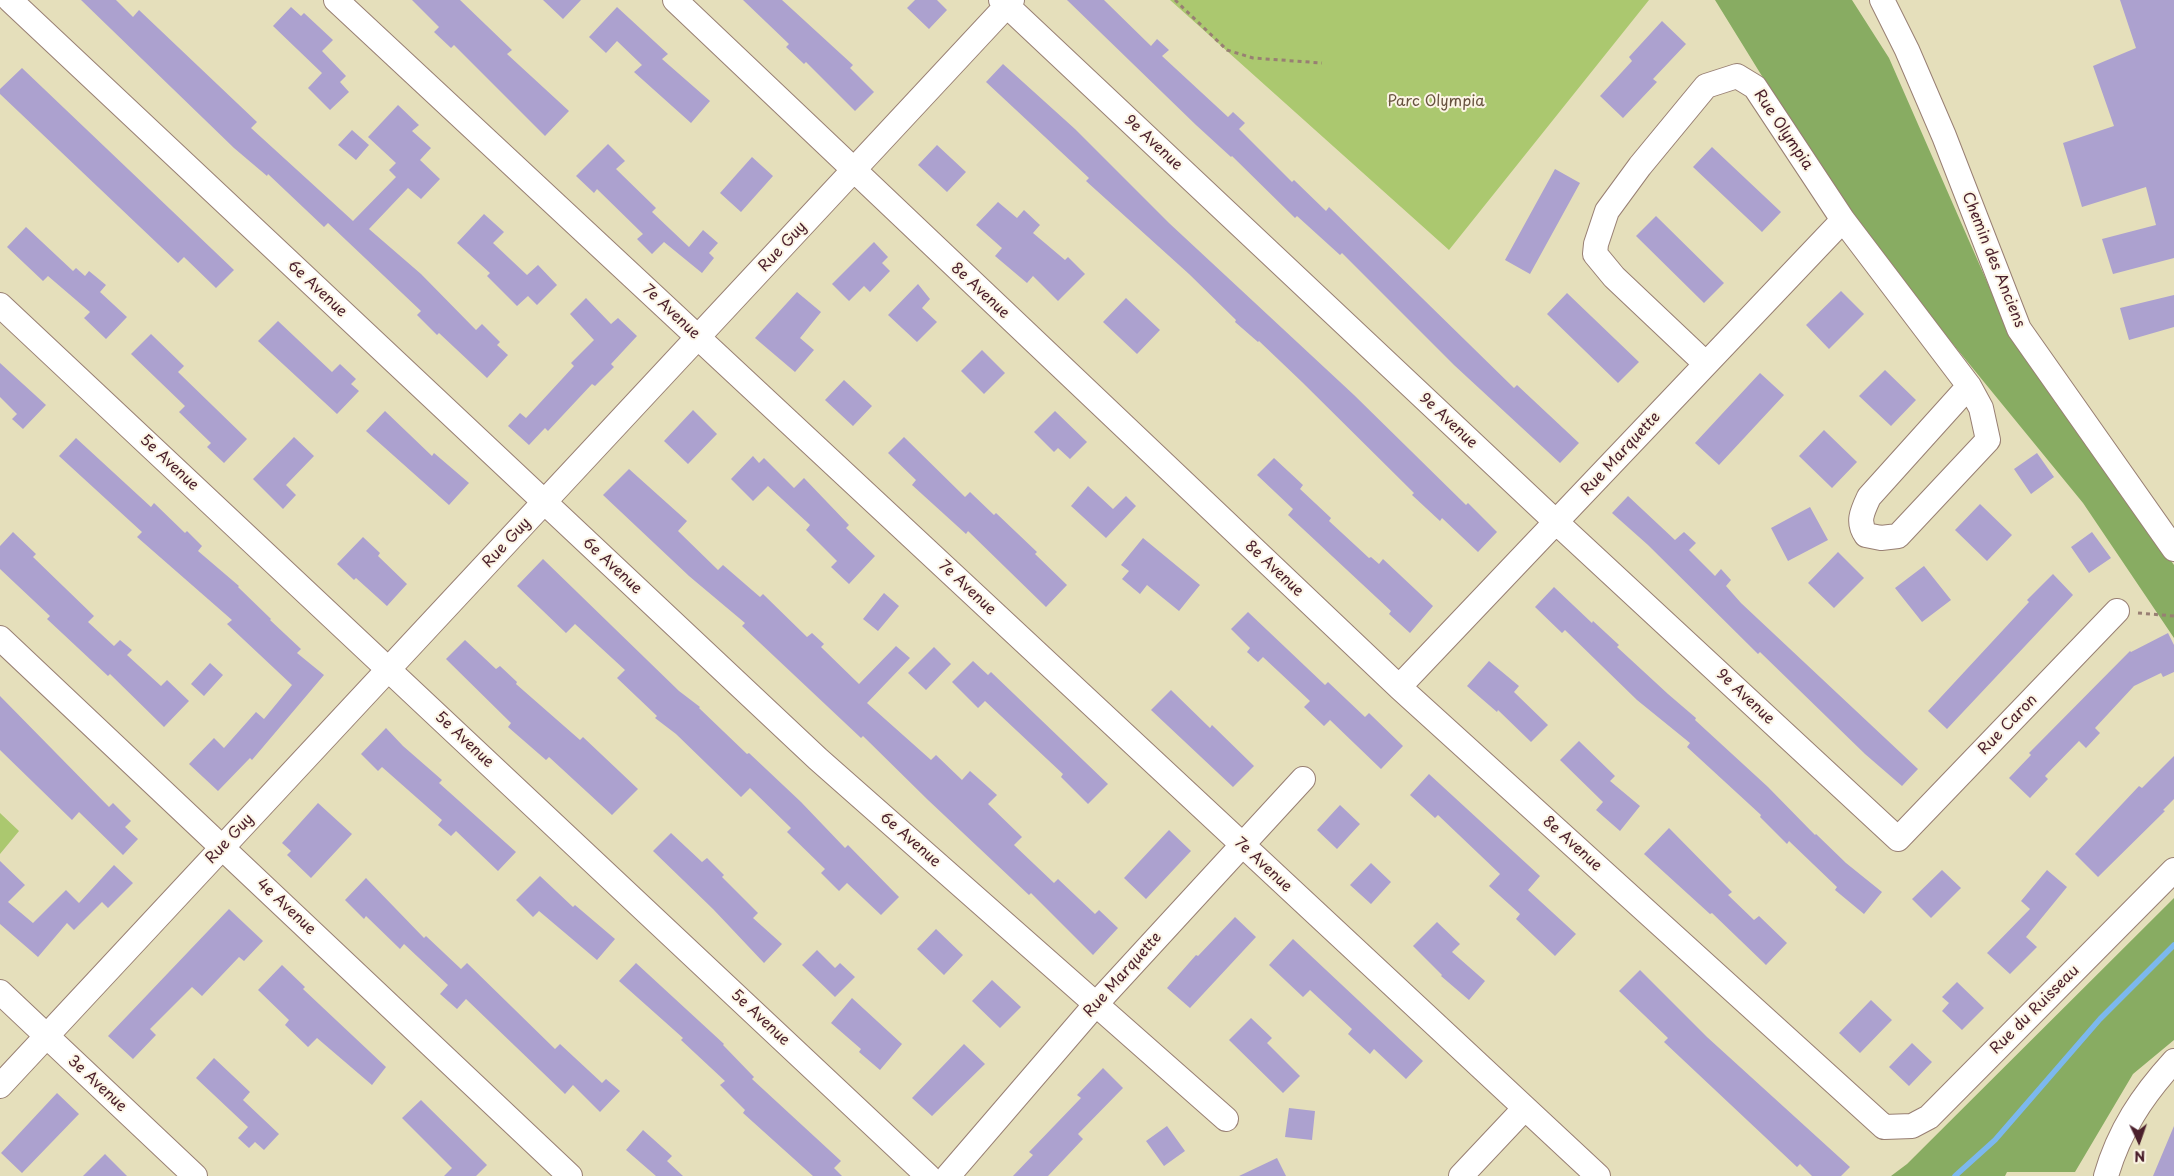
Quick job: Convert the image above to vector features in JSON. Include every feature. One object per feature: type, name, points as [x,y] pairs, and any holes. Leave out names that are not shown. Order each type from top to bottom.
[{"type":"street","name":"6e Avenue","points":[[10,0],[818,759],[1226,1119]]},
{"type":"street","name":"7e Avenue","points":[[336,0],[1598,1176]]},
{"type":"street","name":"8e Avenue","points":[[675,0],[1399,687],[1884,1127]]},
{"type":"street","name":"Chemin des Anciens","points":[[1882,0],[1907,50],[1940,127],[2019,329],[2174,549]]},
{"type":"street","name":"Rue Guy","points":[[0,1086],[854,171],[1006,2]]},
{"type":"street","name":"9e Avenue","points":[[1006,2],[1556,522],[1898,839]]},
{"type":"street","name":"Rue Olympia","points":[[1706,364],[1614,277],[1595,254],[1596,244],[1608,211],[1640,166],[1706,86],[1737,76],[1755,86],[1843,220],[1969,386],[1981,408],[1988,440],[1898,536],[1881,538],[1866,535],[1860,527],[1861,515],[1868,497],[1969,386]]},
{"type":"street","name":"Rue Marquette","points":[[1399,687],[1843,220]]},
{"type":"street","name":"5e Avenue","points":[[0,305],[928,1176]]},
{"type":"street","name":"Rue Caron","points":[[1898,839],[2117,611]]},
{"type":"street","name":"4e Avenue","points":[[0,638],[570,1176]]},
{"type":"street","name":"Rue Marquette","points":[[948,1176],[1096,1004],[1303,779]]},
{"type":"street","name":"Rue du Ruisseau","points":[[1884,1127],[1912,1126],[1929,1117],[2174,870]]},
{"type":"street","name":"3e Avenue","points":[[0,992],[195,1176]]},
{"type":"street","points":[[2106,1176],[2115,1145],[2150,1088],[2174,1061]]},
{"type":"street","points":[[1460,1176],[1525,1108]]},
{"type":"path","points":[[1175,0],[1227,50],[1253,58],[1322,63]]},
{"type":"path","points":[[2117,611],[2174,616]]},
{"type":"green space","name":"Parc Olympia","points":[[1170,0],[1649,0],[1449,250]]},
{"type":"green space","points":[[1715,0],[1852,0],[1889,58],[2009,332],[2174,565],[2174,638],[2083,503],[1849,217]]},
{"type":"green space","points":[[0,813],[19,831],[0,854]]},
{"type":"green space","points":[[2174,898],[2174,1040],[2133,1074],[2075,1172],[2007,1172],[2005,1176],[1891,1176],[1907,1164]]},
{"type":"building","points":[[81,0],[116,0],[133,17],[139,10],[257,122],[251,128],[353,221],[396,177],[389,170],[396,163],[368,137],[398,105],[419,125],[412,131],[431,148],[420,160],[440,179],[421,199],[408,188],[369,229],[421,274],[476,330],[482,324],[500,342],[497,345],[508,355],[487,378],[439,333],[437,335],[417,315],[421,311],[328,223],[324,227],[268,174],[267,176],[234,148]]},
{"type":"building","points":[[412,0],[460,0],[512,50],[507,54],[569,111],[545,136],[454,45],[451,48],[434,32],[439,27]]},
{"type":"building","points":[[543,0],[581,0],[563,19]]},
{"type":"building","points":[[743,0],[782,0],[853,65],[850,68],[874,92],[855,111],[806,62],[804,64],[786,47],[789,44]]},
{"type":"building","points":[[915,0],[937,0],[947,10],[929,29],[907,8]]},
{"type":"building","points":[[1067,0],[1104,0],[1151,46],[1157,39],[1169,50],[1162,56],[1228,117],[1233,112],[1245,123],[1239,129],[1292,182],[1294,180],[1326,211],[1329,207],[1514,388],[1517,385],[1579,443],[1560,463],[1454,365],[1342,253],[1340,255],[1297,216],[1295,218]]},
{"type":"building","points":[[2120,0],[2174,0],[2174,258],[2113,274],[2102,239],[2156,225],[2146,187],[2082,207],[2063,143],[2114,126],[2093,66],[2136,48]]},
{"type":"building","points":[[291,7],[301,16],[304,13],[333,40],[322,51],[346,76],[340,82],[349,92],[330,110],[308,88],[322,73],[273,26]]},
{"type":"building","points":[[617,7],[668,54],[662,59],[710,101],[691,123],[634,72],[642,65],[617,41],[606,53],[589,37]]},
{"type":"building","points":[[1662,21],[1686,44],[1653,79],[1657,82],[1623,118],[1600,96],[1632,61],[1629,57]]},
{"type":"building","points":[[1003,64],[1075,129],[1169,223],[1354,395],[1466,505],[1468,503],[1497,532],[1478,552],[1442,518],[1440,521],[1412,495],[1414,493],[1302,382],[1259,341],[1235,322],[1236,320],[1189,274],[1086,181],[1089,178],[986,82]]},
{"type":"building","points":[[22,68],[234,270],[216,288],[184,257],[178,263],[0,94],[0,89]]},
{"type":"building","points":[[352,130],[369,145],[356,160],[338,145]]},
{"type":"building","points":[[608,144],[625,161],[616,169],[656,208],[652,212],[689,247],[703,230],[718,243],[709,253],[714,258],[702,273],[664,242],[652,254],[637,239],[643,234],[597,189],[594,193],[576,176]]},
{"type":"building","points":[[937,145],[966,172],[947,192],[918,165]]},
{"type":"building","points":[[1712,147],[1781,212],[1762,232],[1693,167]]},
{"type":"building","points":[[752,157],[773,176],[741,212],[720,193]]},
{"type":"building","points":[[1555,169],[1580,183],[1530,274],[1505,260]]},
{"type":"building","points":[[998,202],[1017,218],[1024,210],[1040,225],[1033,233],[1065,260],[1068,257],[1085,274],[1058,301],[1033,276],[1027,283],[995,256],[1002,248],[976,225]]},
{"type":"building","points":[[484,214],[504,232],[493,243],[527,275],[538,265],[557,285],[537,305],[528,296],[517,306],[487,276],[490,273],[457,243]]},
{"type":"building","points":[[1656,216],[1724,283],[1704,303],[1636,236]]},
{"type":"building","points":[[26,227],[73,271],[76,268],[85,276],[89,271],[106,285],[100,292],[127,317],[106,339],[84,318],[90,312],[48,276],[43,281],[7,247]]},
{"type":"building","points":[[874,242],[888,257],[882,263],[890,271],[870,292],[864,286],[849,301],[832,284]]},
{"type":"building","points":[[918,284],[930,299],[922,308],[937,322],[917,342],[888,315]]},
{"type":"building","points":[[1841,291],[1864,314],[1829,349],[1806,325]]},
{"type":"building","points":[[797,292],[821,312],[800,338],[814,350],[795,372],[755,338]]},
{"type":"building","points":[[1567,293],[1639,362],[1618,383],[1547,314]]},
{"type":"building","points":[[2174,295],[2174,327],[2129,340],[2120,308]]},
{"type":"building","points":[[586,298],[611,324],[618,318],[637,336],[611,364],[614,367],[595,386],[592,384],[548,431],[545,428],[529,445],[508,426],[520,413],[526,418],[574,366],[571,363],[594,340],[570,314]]},
{"type":"building","points":[[1126,298],[1160,330],[1137,354],[1103,322]]},
{"type":"building","points":[[278,321],[332,372],[340,364],[356,379],[351,384],[359,391],[337,414],[258,341]]},
{"type":"building","points":[[151,334],[184,366],[178,372],[247,439],[224,463],[207,447],[211,443],[179,412],[185,406],[131,354]]},
{"type":"building","points":[[982,350],[1005,373],[984,394],[961,371]]},
{"type":"building","points":[[0,363],[46,405],[23,429],[12,419],[17,414],[0,397]]},
{"type":"building","points":[[1885,370],[1916,400],[1891,426],[1859,396]]},
{"type":"building","points":[[1760,373],[1784,395],[1719,465],[1695,443]]},
{"type":"building","points":[[844,380],[872,406],[853,426],[825,400]]},
{"type":"building","points":[[693,410],[717,434],[688,464],[664,441]]},
{"type":"building","points":[[385,411],[432,456],[434,453],[469,483],[449,505],[366,431]]},
{"type":"building","points":[[1055,411],[1087,442],[1070,459],[1058,448],[1054,452],[1034,432]]},
{"type":"building","points":[[1824,430],[1857,462],[1832,488],[1799,456]]},
{"type":"building","points":[[294,437],[314,456],[286,485],[296,495],[283,509],[253,479]]},
{"type":"building","points":[[904,437],[965,497],[970,492],[994,515],[996,513],[1037,552],[1035,554],[1067,585],[1046,607],[968,531],[966,534],[912,485],[916,480],[888,453]]},
{"type":"building","points":[[76,438],[151,507],[154,503],[185,533],[187,531],[202,546],[198,551],[239,586],[270,620],[301,649],[297,653],[324,675],[252,760],[250,758],[218,791],[189,764],[214,738],[224,748],[256,712],[264,719],[292,685],[227,624],[232,620],[137,537],[142,532],[59,456]]},
{"type":"building","points":[[2037,453],[2054,477],[2031,494],[2014,469]]},
{"type":"building","points":[[753,456],[759,463],[764,458],[794,488],[804,478],[849,525],[846,528],[875,556],[849,584],[831,567],[837,561],[806,530],[810,525],[768,486],[753,501],[731,479]]},
{"type":"building","points":[[1274,458],[1303,485],[1300,489],[1331,518],[1329,521],[1369,558],[1371,557],[1379,564],[1383,559],[1433,606],[1410,633],[1389,614],[1391,611],[1288,515],[1293,509],[1257,475]]},
{"type":"building","points":[[629,469],[687,521],[678,531],[718,570],[723,565],[760,597],[763,594],[807,637],[812,633],[824,644],[821,647],[859,684],[896,646],[910,658],[867,703],[931,760],[936,755],[962,780],[970,771],[997,795],[988,804],[1022,837],[1014,845],[1054,883],[1058,879],[1095,914],[1099,910],[1118,928],[1093,955],[1031,893],[1029,895],[863,736],[861,738],[742,626],[745,623],[689,576],[603,495]]},
{"type":"building","points":[[1088,486],[1113,509],[1126,496],[1136,506],[1106,538],[1071,506]]},
{"type":"building","points":[[1628,496],[1675,540],[1684,532],[1696,543],[1689,550],[1715,576],[1721,569],[1731,580],[1726,586],[1741,603],[1918,769],[1902,786],[1865,754],[1760,652],[1758,654],[1648,545],[1612,513]]},
{"type":"building","points":[[1980,504],[2012,535],[1987,561],[1955,530]]},
{"type":"building","points":[[1810,507],[1828,540],[1788,561],[1771,528]]},
{"type":"building","points":[[13,532],[36,554],[33,557],[94,616],[88,622],[114,646],[120,640],[132,650],[127,655],[161,686],[167,680],[189,701],[164,727],[110,674],[108,676],[47,619],[50,616],[0,569],[0,546]]},
{"type":"building","points":[[2092,532],[2111,558],[2089,573],[2071,547]]},
{"type":"building","points":[[363,537],[380,553],[378,556],[407,584],[387,606],[356,578],[354,580],[337,564]]},
{"type":"building","points":[[1143,538],[1200,585],[1179,611],[1147,585],[1140,594],[1122,579],[1129,571],[1121,565]]},
{"type":"building","points":[[1838,552],[1864,578],[1834,608],[1808,583]]},
{"type":"building","points":[[543,559],[679,691],[700,707],[747,754],[749,753],[801,802],[845,848],[848,845],[899,897],[881,915],[847,883],[839,891],[821,873],[825,869],[787,832],[791,828],[750,788],[741,797],[676,734],[655,718],[657,716],[617,678],[625,670],[575,624],[566,633],[517,586]]},
{"type":"building","points":[[1924,566],[1951,600],[1922,622],[1895,588]]},
{"type":"building","points":[[2053,574],[2073,595],[1947,729],[1928,711],[2029,602],[2027,600]]},
{"type":"building","points":[[1554,587],[1696,718],[1695,720],[1768,787],[1815,835],[1882,892],[1864,914],[1835,890],[1837,887],[1789,841],[1787,844],[1760,817],[1761,815],[1687,747],[1690,743],[1637,700],[1565,630],[1562,633],[1535,607]]},
{"type":"building","points":[[884,593],[899,606],[878,631],[863,619]]},
{"type":"building","points":[[1248,612],[1325,685],[1328,682],[1365,717],[1369,713],[1403,746],[1381,769],[1330,720],[1324,726],[1304,707],[1310,701],[1263,657],[1258,662],[1247,652],[1250,648],[1231,629]]},
{"type":"building","points":[[2168,633],[2174,645],[2174,672],[2163,677],[2161,673],[2134,686],[2095,728],[2100,733],[2086,748],[2079,741],[2045,776],[2048,779],[2030,798],[2009,778],[2031,755],[2029,753],[2130,651]]},
{"type":"building","points":[[465,640],[496,669],[500,666],[517,682],[516,684],[580,740],[583,737],[638,789],[612,815],[549,757],[546,760],[508,727],[511,723],[446,659]]},
{"type":"building","points":[[934,647],[951,664],[926,690],[908,673]]},
{"type":"building","points":[[973,661],[988,675],[991,672],[1108,784],[1088,804],[1061,777],[1063,774],[985,701],[978,708],[952,682]]},
{"type":"building","points":[[1489,661],[1519,686],[1514,692],[1548,725],[1531,742],[1498,710],[1497,712],[1467,686]]},
{"type":"building","points":[[210,663],[223,675],[204,696],[191,684]]},
{"type":"building","points":[[1171,690],[1210,728],[1212,725],[1254,766],[1233,787],[1151,710]]},
{"type":"building","points":[[0,696],[109,807],[113,803],[131,821],[125,827],[138,839],[123,855],[79,812],[72,820],[0,750]]},
{"type":"building","points":[[386,728],[403,746],[442,780],[439,783],[516,852],[498,871],[456,831],[451,836],[438,825],[442,820],[382,767],[378,771],[361,754]]},
{"type":"building","points":[[1579,741],[1615,776],[1610,781],[1640,806],[1620,831],[1596,810],[1603,802],[1560,760]]},
{"type":"building","points":[[2174,756],[2174,799],[2163,810],[2165,811],[2098,877],[2075,854],[2139,786],[2142,788]]},
{"type":"building","points":[[1429,774],[1540,876],[1528,890],[1576,934],[1555,956],[1516,919],[1520,914],[1489,886],[1500,874],[1438,815],[1435,818],[1410,795]]},
{"type":"building","points":[[318,803],[352,834],[311,878],[287,855],[291,851],[282,843]]},
{"type":"building","points":[[1340,805],[1360,824],[1337,849],[1317,830]]},
{"type":"building","points":[[1669,828],[1732,892],[1728,895],[1754,920],[1759,916],[1787,943],[1766,965],[1712,913],[1710,914],[1644,854]]},
{"type":"building","points":[[1169,830],[1191,851],[1146,899],[1124,878]]},
{"type":"building","points":[[671,833],[702,862],[707,858],[724,875],[722,877],[758,913],[753,918],[782,944],[764,963],[713,909],[653,851]]},
{"type":"building","points":[[0,861],[25,885],[8,902],[33,923],[66,890],[79,903],[114,865],[133,883],[108,908],[102,902],[74,930],[67,923],[38,957],[0,924]]},
{"type":"building","points":[[1371,863],[1391,882],[1371,904],[1350,885]]},
{"type":"building","points":[[1942,870],[1961,888],[1931,918],[1912,899]]},
{"type":"building","points":[[2047,870],[2067,887],[2026,937],[2037,947],[2010,974],[1987,953],[2030,909],[2021,901]]},
{"type":"building","points":[[540,876],[573,907],[575,905],[615,939],[597,960],[539,911],[533,917],[516,900]]},
{"type":"building","points":[[366,878],[424,938],[426,936],[461,969],[467,963],[555,1049],[560,1044],[602,1083],[606,1079],[620,1091],[600,1112],[573,1085],[565,1094],[466,999],[457,1009],[440,994],[448,985],[404,944],[400,949],[366,916],[364,919],[345,900]]},
{"type":"building","points":[[229,909],[263,941],[244,961],[239,957],[202,996],[192,987],[150,1029],[156,1035],[133,1059],[108,1036]]},
{"type":"building","points":[[1235,917],[1256,937],[1190,1008],[1167,988],[1196,955],[1198,956]]},
{"type":"building","points":[[1437,922],[1460,944],[1452,952],[1485,981],[1469,1000],[1441,976],[1413,946]]},
{"type":"building","points":[[936,929],[963,955],[944,975],[917,949]]},
{"type":"building","points":[[1293,939],[1423,1061],[1406,1079],[1374,1049],[1370,1054],[1348,1034],[1352,1029],[1310,990],[1303,997],[1269,965]]},
{"type":"building","points":[[817,950],[835,968],[840,963],[855,977],[835,997],[802,965]]},
{"type":"building","points":[[636,963],[724,1044],[754,1077],[752,1079],[841,1161],[834,1168],[842,1176],[813,1176],[743,1113],[745,1110],[720,1085],[725,1081],[681,1040],[683,1038],[619,981]]},
{"type":"building","points":[[282,965],[305,987],[303,989],[386,1067],[372,1085],[317,1038],[308,1047],[285,1025],[289,1020],[258,990]]},
{"type":"building","points":[[1640,970],[1707,1037],[1850,1167],[1841,1176],[1812,1176],[1800,1164],[1797,1167],[1664,1042],[1668,1038],[1619,991]]},
{"type":"building","points":[[992,980],[1021,1007],[1000,1028],[972,1001]]},
{"type":"building","points":[[1957,982],[1984,1008],[1962,1030],[1942,1011],[1949,1003],[1942,997]]},
{"type":"building","points":[[852,998],[902,1044],[880,1070],[859,1052],[861,1049],[831,1023]]},
{"type":"building","points":[[1871,1000],[1892,1020],[1860,1053],[1839,1033]]},
{"type":"building","points":[[1251,1018],[1272,1038],[1267,1043],[1300,1076],[1283,1093],[1229,1040]]},
{"type":"building","points":[[1912,1043],[1932,1062],[1909,1086],[1889,1067]]},
{"type":"building","points":[[964,1044],[985,1064],[932,1116],[912,1098]]},
{"type":"building","points":[[214,1058],[250,1092],[243,1100],[279,1134],[264,1150],[255,1142],[249,1148],[238,1138],[248,1127],[196,1078]]},
{"type":"building","points":[[1103,1068],[1123,1088],[1078,1134],[1083,1139],[1048,1176],[1013,1176],[1033,1155],[1029,1152],[1081,1098],[1077,1095]]},
{"type":"building","points":[[57,1093],[79,1114],[22,1173],[1,1153]]},
{"type":"building","points":[[421,1100],[487,1165],[476,1176],[444,1176],[452,1168],[402,1118]]},
{"type":"building","points":[[1289,1108],[1315,1111],[1312,1140],[1285,1137]]},
{"type":"building","points":[[1167,1126],[1185,1151],[1164,1166],[1146,1141]]},
{"type":"building","points":[[2174,1126],[2174,1176],[2153,1176]]},
{"type":"building","points":[[643,1130],[672,1156],[667,1161],[683,1176],[656,1176],[626,1150]]},
{"type":"building","points":[[105,1154],[127,1176],[83,1176]]},
{"type":"building","points":[[1277,1158],[1286,1176],[1239,1176]]},
{"type":"waterway","points":[[1955,1176],[1995,1140],[2100,1019],[2174,945]]}]
